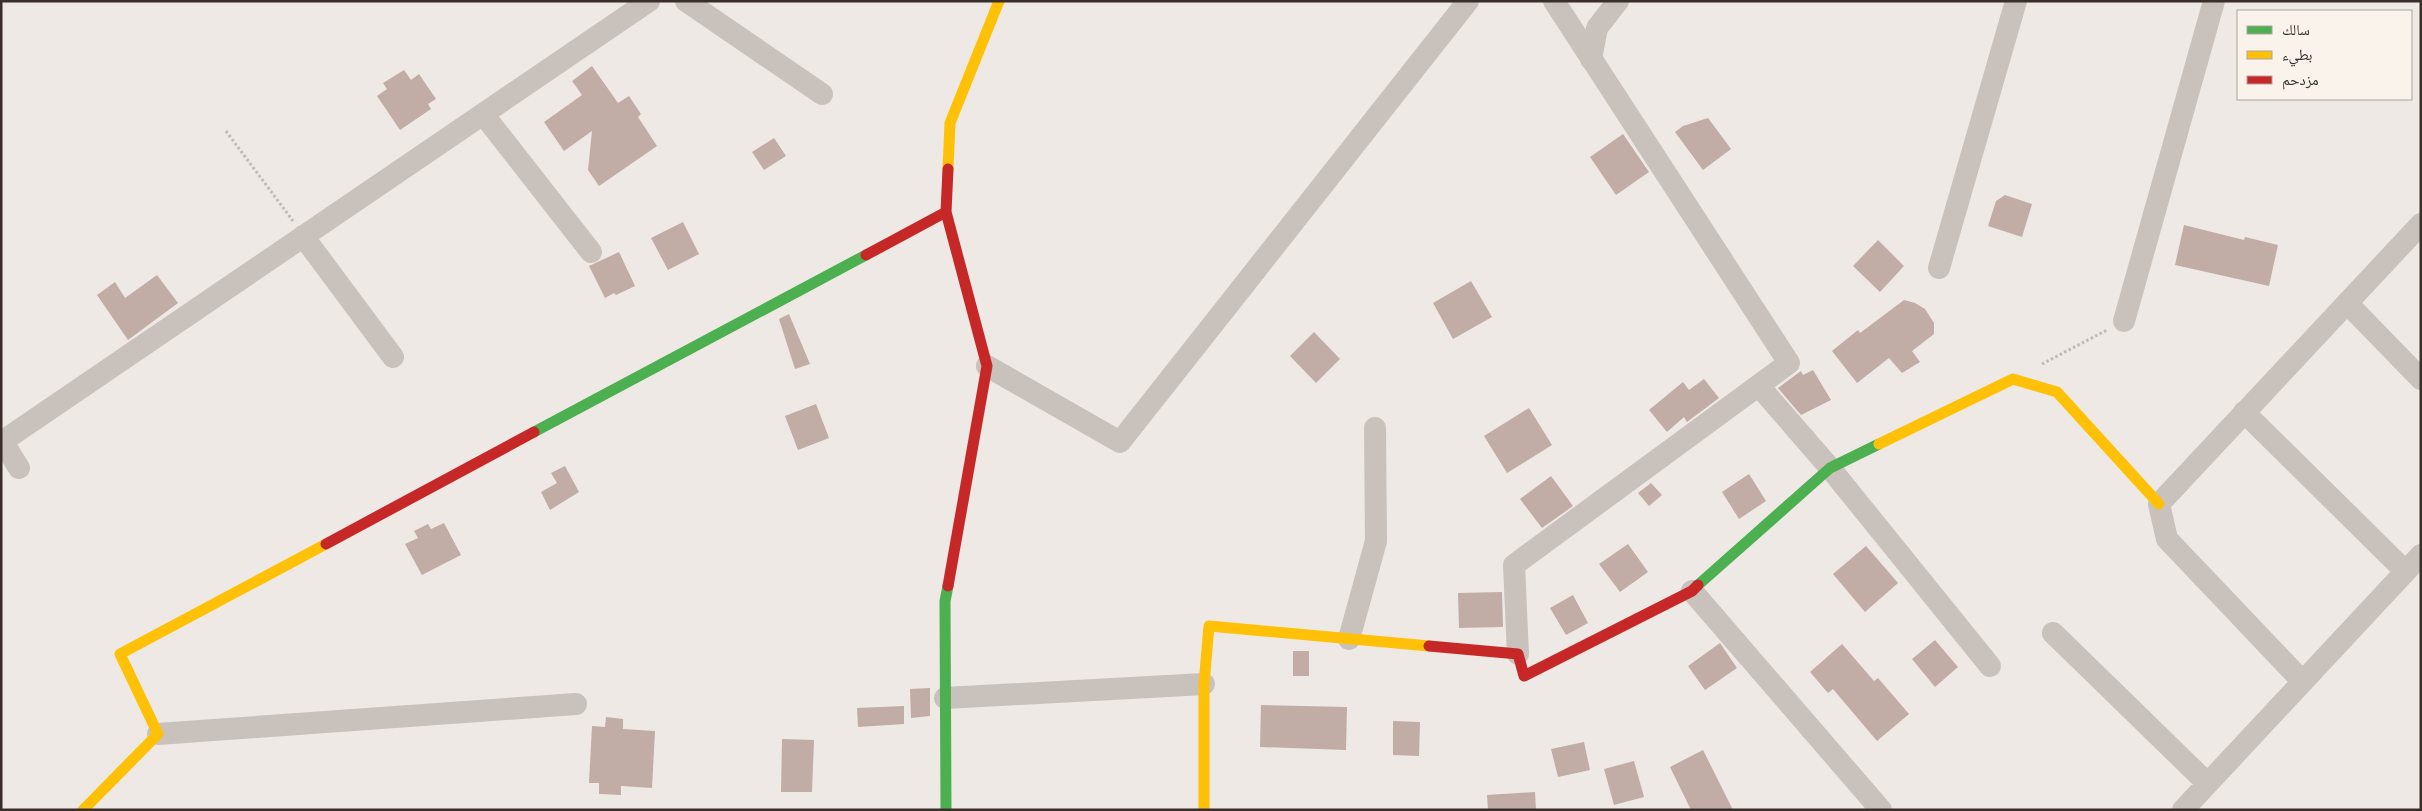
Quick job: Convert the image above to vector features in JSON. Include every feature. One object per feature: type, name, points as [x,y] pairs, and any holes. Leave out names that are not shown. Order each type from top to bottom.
[{"type":"street","points":[[20,468],[2,440],[649,1]]},
{"type":"street","points":[[686,1],[822,94]]},
{"type":"street","points":[[946,810],[945,601],[987,366],[946,212],[950,123],[999,1]]},
{"type":"street","points":[[987,366],[1120,442],[1468,1]]},
{"type":"street","points":[[1554,1],[1789,363],[1514,564],[1518,654],[1524,676],[1692,591],[1830,468],[2013,379],[2057,392],[2159,504],[2167,539],[2302,681]]},
{"type":"street","points":[[1591,59],[1597,28],[1618,1]]},
{"type":"street","points":[[1939,268],[2016,1]]},
{"type":"street","points":[[2124,321],[2214,1]]},
{"type":"street","points":[[483,114],[591,252]]},
{"type":"street","points":[[158,734],[120,654],[946,212]]},
{"type":"street","points":[[2159,504],[2421,224]]},
{"type":"street","points":[[304,236],[393,357]]},
{"type":"street","points":[[2347,303],[2421,379]]},
{"type":"street","points":[[1759,386],[1830,468],[1990,666]]},
{"type":"street","points":[[2244,412],[2405,571]]},
{"type":"street","points":[[1349,639],[1376,540],[1375,428]]},
{"type":"street","points":[[2183,810],[2421,555]]},
{"type":"street","points":[[1692,591],[1881,810]]},
{"type":"street","points":[[1204,810],[1204,684],[1209,626],[1518,654]]},
{"type":"street","points":[[2053,633],[2208,783]]},
{"type":"street","points":[[945,698],[1204,684]]},
{"type":"street","points":[[83,810],[158,734],[576,704]]},
{"type":"path","points":[[226,131],[304,236]]},
{"type":"path","points":[[2013,379],[2124,321]]},
{"type":"building","points":[[592,66],[618,103],[629,96],[641,114],[638,117],[657,146],[599,186],[588,170],[592,131],[564,151],[544,122],[582,95],[572,81]]},
{"type":"building","points":[[404,70],[411,80],[419,74],[436,99],[428,104],[431,109],[400,130],[377,96],[387,89],[383,83]]},
{"type":"building","points":[[1708,118],[1731,149],[1703,170],[1675,132],[1683,126]]},
{"type":"building","points":[[1623,134],[1649,172],[1616,195],[1590,157]]},
{"type":"building","points":[[774,138],[786,156],[764,170],[752,152]]},
{"type":"building","points":[[2005,195],[2032,204],[2022,237],[1988,226],[1996,201]]},
{"type":"building","points":[[683,222],[699,254],[668,270],[651,238]]},
{"type":"building","points":[[2184,225],[2244,240],[2245,237],[2278,245],[2269,286],[2175,265]]},
{"type":"building","points":[[1878,240],[1904,266],[1880,292],[1853,266]]},
{"type":"building","points":[[619,252],[635,286],[605,298],[589,266]]},
{"type":"building","points":[[157,275],[178,303],[128,340],[97,295],[115,282],[125,298]]},
{"type":"building","points":[[1471,281],[1492,317],[1453,339],[1433,303]]},
{"type":"building","points":[[1904,300],[1915,303],[1925,309],[1934,323],[1934,334],[1912,351],[1920,362],[1902,373],[1889,358],[1857,383],[1832,351],[1858,330],[1860,333]]},
{"type":"building","points":[[789,314],[810,364],[795,369],[779,319]]},
{"type":"building","points":[[1314,332],[1340,359],[1316,383],[1290,356]]},
{"type":"building","points":[[1813,370],[1831,400],[1801,415],[1778,388],[1801,371],[1803,375]]},
{"type":"building","points":[[1704,379],[1719,398],[1687,422],[1684,417],[1667,432],[1649,410],[1683,382],[1689,390]]},
{"type":"building","points":[[816,404],[829,438],[798,450],[785,416]]},
{"type":"building","points":[[1529,408],[1552,445],[1507,473],[1484,436]]},
{"type":"building","points":[[565,466],[579,492],[550,510],[541,492],[557,483],[551,473]]},
{"type":"building","points":[[1749,474],[1766,501],[1739,519],[1722,492]]},
{"type":"building","points":[[1551,476],[1573,506],[1542,528],[1520,499]]},
{"type":"building","points":[[1651,483],[1662,495],[1649,506],[1638,493]]},
{"type":"building","points":[[444,523],[461,555],[422,575],[405,544],[418,538],[414,531],[428,524],[431,529]]},
{"type":"building","points":[[1628,544],[1648,572],[1620,592],[1599,564]]},
{"type":"building","points":[[1866,546],[1898,583],[1865,612],[1833,574]]},
{"type":"building","points":[[1502,592],[1503,627],[1459,628],[1458,593]]},
{"type":"building","points":[[1573,595],[1588,623],[1566,635],[1550,608]]},
{"type":"building","points":[[1935,640],[1958,667],[1935,687],[1912,659]]},
{"type":"building","points":[[1720,643],[1737,668],[1705,690],[1688,666]]},
{"type":"building","points":[[1842,644],[1874,681],[1878,678],[1909,714],[1877,741],[1833,689],[1828,693],[1810,672]]},
{"type":"building","points":[[1293,651],[1309,651],[1309,676],[1293,676]]},
{"type":"building","points":[[930,688],[930,716],[911,718],[910,689]]},
{"type":"building","points":[[1261,705],[1347,707],[1346,750],[1260,747]]},
{"type":"building","points":[[904,706],[904,724],[858,727],[857,708]]},
{"type":"building","points":[[606,717],[623,719],[623,729],[655,731],[652,788],[621,786],[621,795],[599,794],[599,783],[589,783],[592,726],[605,727]]},
{"type":"building","points":[[1393,721],[1420,722],[1419,756],[1393,755]]},
{"type":"building","points":[[782,739],[814,740],[812,792],[781,792]]},
{"type":"building","points":[[1584,742],[1590,770],[1558,777],[1551,749]]},
{"type":"building","points":[[1703,750],[1733,810],[1691,810],[1670,767]]},
{"type":"building","points":[[1634,761],[1644,797],[1614,805],[1604,769]]},
{"type":"building","points":[[1535,792],[1536,810],[1488,810],[1487,795]]},
{"type":"traffic: fast","points":[[534,432],[866,255]]},
{"type":"traffic: fast","points":[[1698,585],[1830,468],[1879,444]]},
{"type":"traffic: fast","points":[[946,810],[945,601],[948,586]]},
{"type":"traffic: slow","points":[[948,169],[950,123],[999,1]]},
{"type":"traffic: slow","points":[[1879,444],[2013,379],[2057,392],[2159,504]]},
{"type":"traffic: slow","points":[[83,810],[158,734],[120,654],[326,544]]},
{"type":"traffic: slow","points":[[1204,810],[1204,684],[1209,626],[1429,646]]},
{"type":"traffic: jam","points":[[948,169],[946,212],[987,366],[948,586]]},
{"type":"traffic: jam","points":[[866,255],[946,212]]},
{"type":"traffic: jam","points":[[326,544],[534,432]]},
{"type":"traffic: jam","points":[[1429,646],[1518,654],[1524,676],[1692,591],[1698,585]]}]
